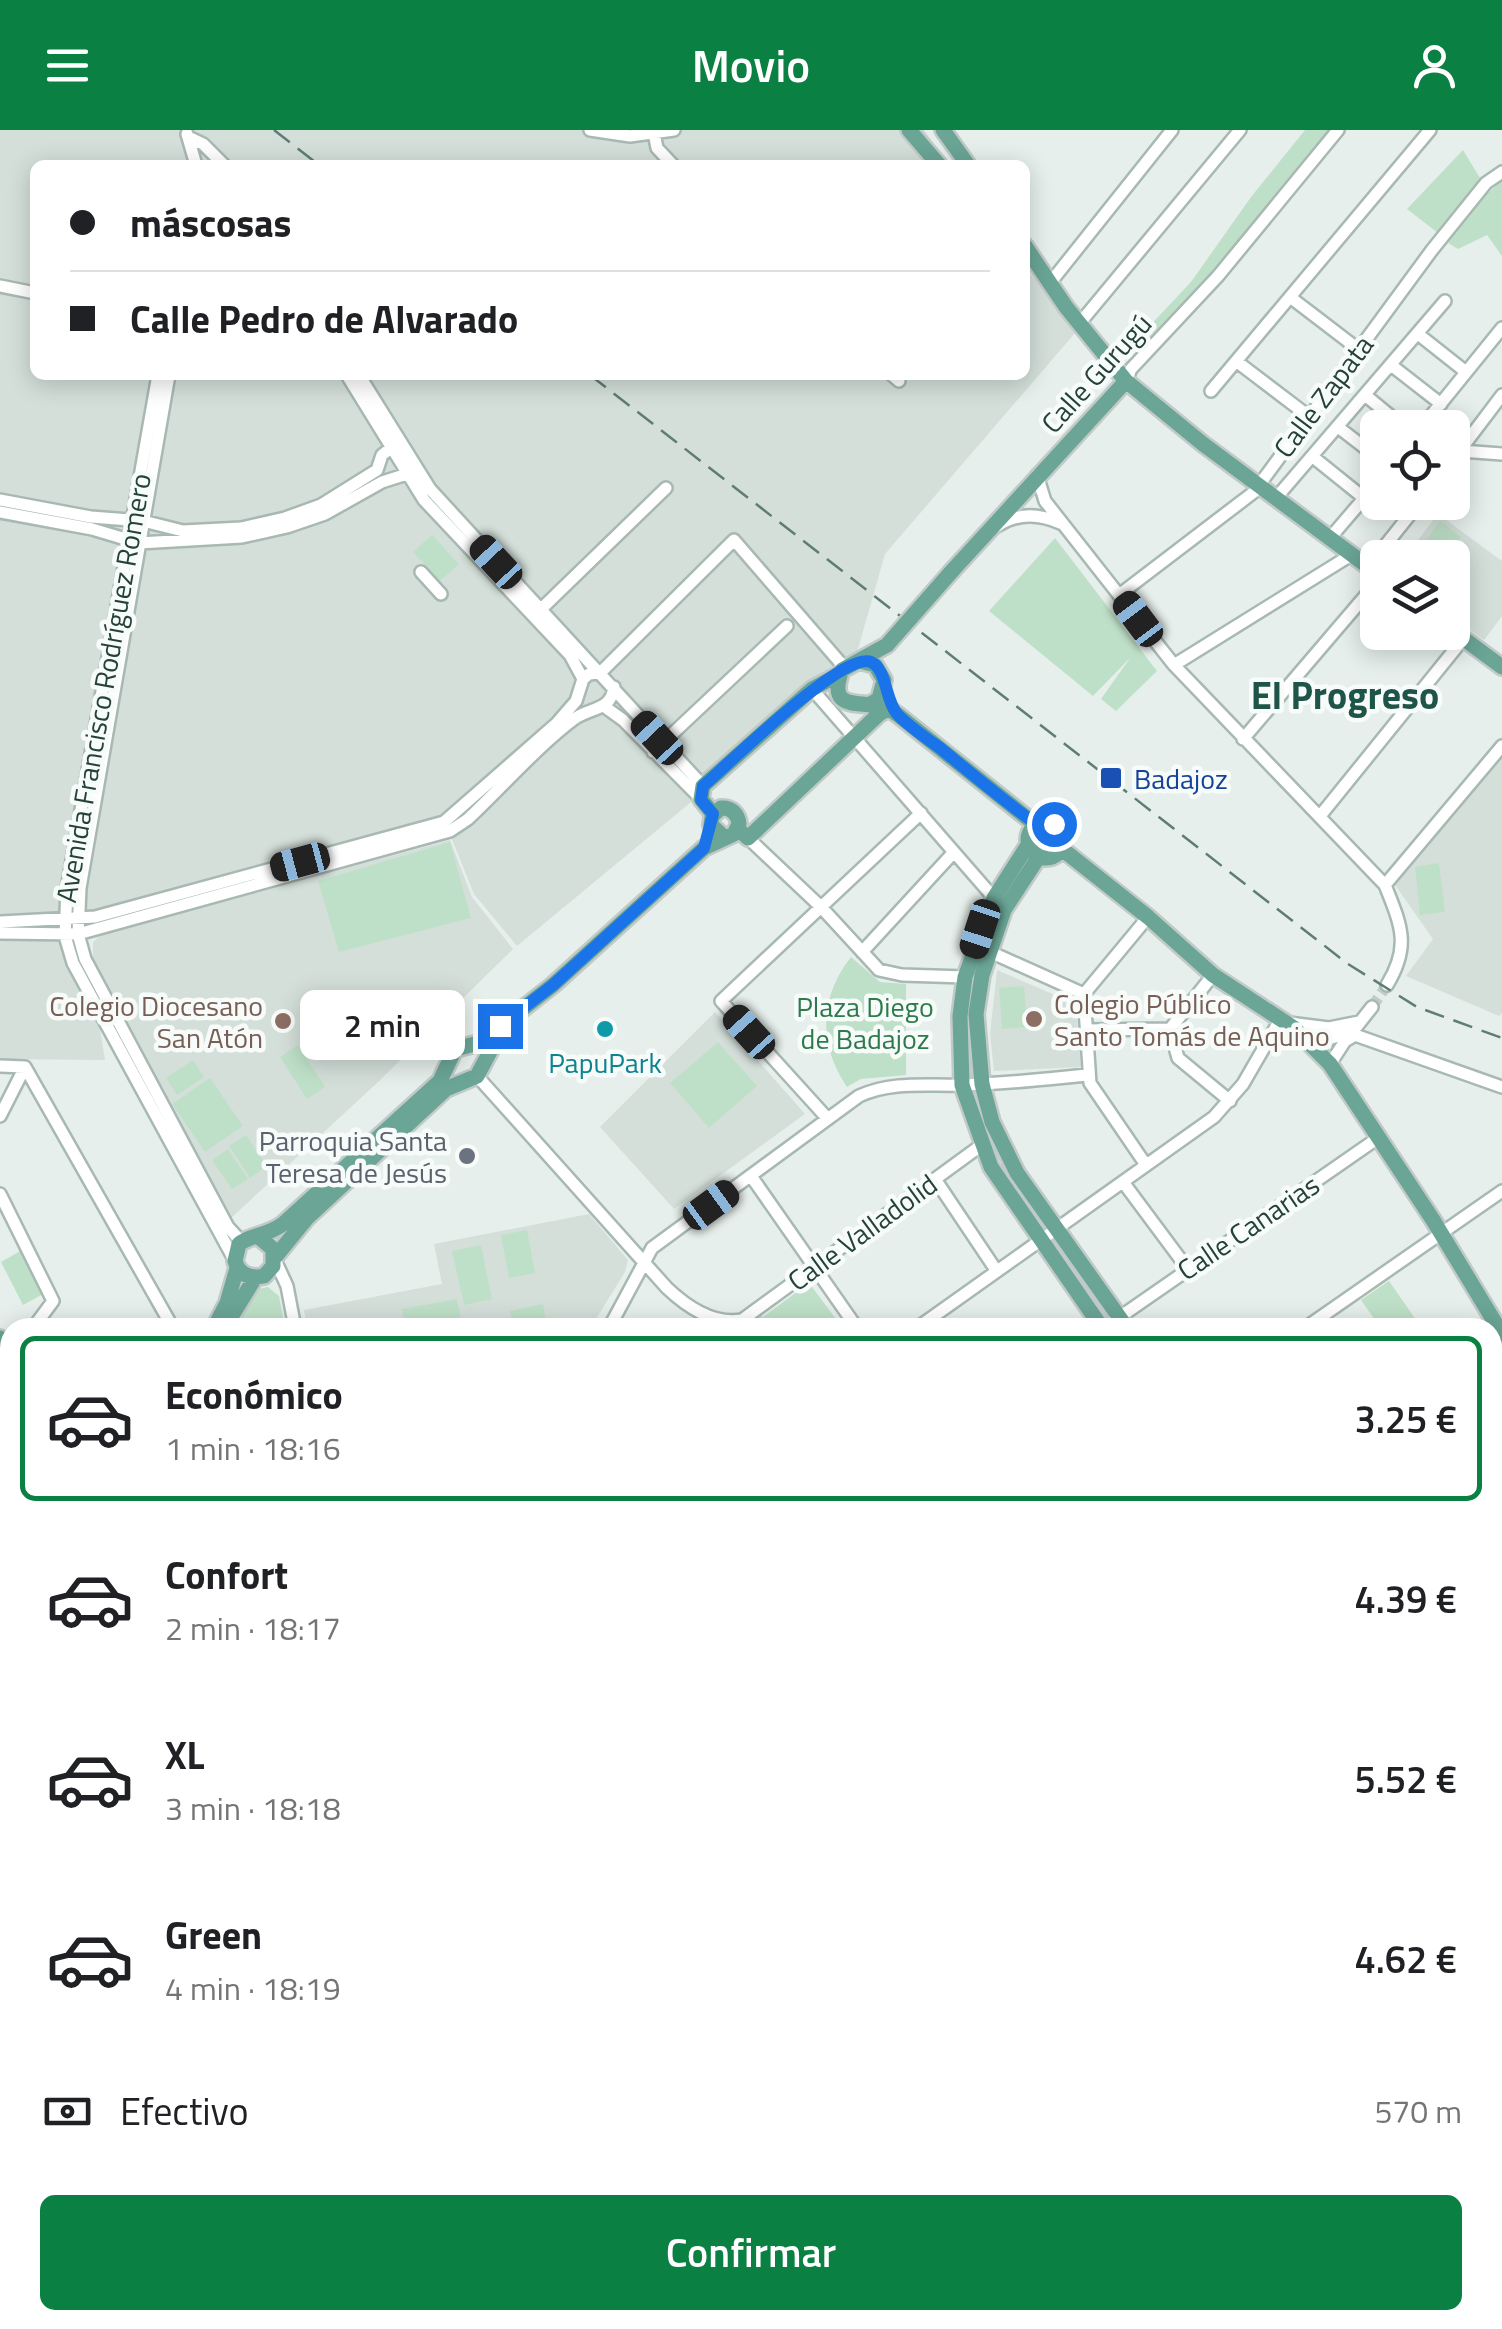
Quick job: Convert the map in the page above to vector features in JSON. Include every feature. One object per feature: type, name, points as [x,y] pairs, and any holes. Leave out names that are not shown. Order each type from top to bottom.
[{"type":"main road","points":[[909,130],[935,160]]},
{"type":"main road","points":[[943,130],[964,160]]},
{"type":"main road","points":[[1030,253],[1079,324],[1126,381],[1360,562]]},
{"type":"main road","name":"Calle Gurugú","points":[[703,786],[812,689],[887,645],[1126,381]]},
{"type":"main road","points":[[1470,643],[1502,667]]},
{"type":"main road","points":[[869,706],[879,700],[887,645]]},
{"type":"main road","points":[[893,712],[872,662],[848,668],[838,687],[844,699],[858,706],[893,712],[1036,824]]},
{"type":"main road","points":[[232,1318],[308,1218],[446,1089],[474,1074],[493,1046],[553,985],[704,848],[737,835],[854,738],[893,712]]},
{"type":"main road","points":[[703,786],[715,816],[737,835]]},
{"type":"main road","points":[[715,816],[734,812],[737,835]]},
{"type":"main road","points":[[704,848],[715,816]]},
{"type":"main road","points":[[1033,851],[1054,857],[1062,849],[1064,838],[1058,827],[1048,822],[1036,824],[1028,834],[1033,851],[988,951],[976,1014],[982,1084],[1004,1151],[1120,1318]]},
{"type":"main road","points":[[1062,849],[1213,974],[1284,1022],[1330,1064],[1492,1318]]},
{"type":"main road","points":[[1033,851],[994,898],[965,977],[960,1016],[962,1085],[991,1167],[1096,1318]]},
{"type":"main road","points":[[220,1318],[228,1304],[236,1249],[294,1215],[442,1079],[452,1052],[486,1038],[553,985]]},
{"type":"main road","points":[[469,1047],[477,1052],[474,1074]]},
{"type":"main road","points":[[448,1066],[454,1078],[474,1074]]},
{"type":"main road","points":[[252,1239],[270,1244],[275,1258]]},
{"type":"main road","points":[[236,1264],[244,1274],[260,1277]]},
{"type":"street","points":[[590,130],[617,136],[674,130]]},
{"type":"street","points":[[1050,283],[1172,130]]},
{"type":"street","points":[[1079,324],[1240,130]]},
{"type":"street","name":"Calle Gurugú","points":[[1126,381],[1132,369],[1218,276],[1338,130]]},
{"type":"street","points":[[1211,391],[1430,130]]},
{"type":"street","points":[[654,133],[656,148],[668,160]]},
{"type":"street","points":[[187,134],[219,160]]},
{"type":"street","points":[[187,134],[195,160]]},
{"type":"street","name":"Calle Zapata","points":[[1119,595],[1239,505],[1258,485],[1474,198],[1502,172]]},
{"type":"street","points":[[0,286],[30,292]]},
{"type":"street","points":[[1290,297],[1358,349]]},
{"type":"street","points":[[1276,498],[1445,301]]},
{"type":"street","points":[[1436,410],[1502,328]]},
{"type":"street","points":[[1418,334],[1466,372]]},
{"type":"street","points":[[1236,360],[1308,415]]},
{"type":"street","points":[[1391,365],[1440,404]]},
{"type":"street","name":"Avenida Francisco Rodríguez Romero","points":[[157,380],[138,520],[140,541],[78,918],[72,935],[72,962],[236,1264]]},
{"type":"street","name":"Avenida Francisco Rodríguez Romero","points":[[138,520],[168,380]]},
{"type":"street","points":[[350,380],[408,470],[451,514],[570,656],[587,702],[624,720],[703,786]]},
{"type":"street","points":[[361,380],[391,448],[389,474],[408,470]]},
{"type":"street","points":[[1365,395],[1383,410]]},
{"type":"street","points":[[1470,438],[1502,395]]},
{"type":"street","points":[[1338,427],[1360,444]]},
{"type":"street","points":[[378,477],[391,448]]},
{"type":"street","points":[[1470,455],[1502,454]]},
{"type":"street","points":[[1313,457],[1360,495]]},
{"type":"street","points":[[0,512],[140,541],[286,528],[378,477],[408,470]]},
{"type":"street","points":[[408,470],[418,492],[608,681],[658,748],[703,786]]},
{"type":"street","points":[[1038,475],[1045,501],[1174,665],[1384,886],[1401,928],[1402,945],[1397,969],[1388,986]]},
{"type":"street","points":[[378,477],[418,492]]},
{"type":"street","points":[[537,613],[666,488]]},
{"type":"street","points":[[1019,496],[1045,501]]},
{"type":"street","points":[[0,500],[215,534]]},
{"type":"street","points":[[1330,538],[1360,503]]},
{"type":"street","points":[[989,531],[1006,520],[1026,516],[1048,517],[1067,528]]},
{"type":"street","name":"Avenida Francisco Rodríguez Romero","points":[[114,535],[116,518]]},
{"type":"street","name":"Avenida Francisco Rodríguez Romero","points":[[157,525],[140,541],[64,920],[228,1227],[238,1238],[252,1239]]},
{"type":"street","points":[[0,933],[72,935],[450,832],[565,727],[613,698],[608,681],[612,662],[734,540],[848,668]]},
{"type":"street","points":[[1174,665],[1351,555]]},
{"type":"street","points":[[421,572],[441,594]]},
{"type":"street","points":[[1243,739],[1360,592]]},
{"type":"street","points":[[658,748],[787,626]]},
{"type":"street","points":[[1320,816],[1446,650]]},
{"type":"street","points":[[590,662],[612,662]]},
{"type":"street","points":[[0,922],[96,917],[444,822],[556,724],[576,701],[589,674],[608,681]]},
{"type":"street","points":[[812,689],[994,898]]},
{"type":"street","points":[[1384,886],[1502,746]]},
{"type":"street","points":[[828,1120],[721,1001],[921,813]]},
{"type":"street","points":[[737,835],[821,907],[872,964],[888,974],[965,977]]},
{"type":"street","points":[[862,952],[954,852]]},
{"type":"street","points":[[1146,1165],[1088,1076],[1084,994],[1148,917]]},
{"type":"street","points":[[988,951],[1084,994]]},
{"type":"street","points":[[1170,1029],[1213,974]]},
{"type":"street","points":[[1310,1044],[1346,1032],[1372,1007]]},
{"type":"street","points":[[931,1318],[1214,1117],[1284,1022],[1334,1027]]},
{"type":"street","points":[[1310,1044],[1314,1036],[1334,1027],[1359,1022]]},
{"type":"street","points":[[1330,1064],[1345,1041],[1355,1035],[1359,1022]]},
{"type":"street","points":[[1086,1030],[1170,1029]]},
{"type":"street","points":[[1170,1029],[1178,1058],[1230,1100]]},
{"type":"street","points":[[1355,1035],[1502,1087]]},
{"type":"street","points":[[0,1066],[25,1067]]},
{"type":"street","points":[[0,1116],[25,1067]]},
{"type":"street","points":[[25,1067],[168,1318]]},
{"type":"street","name":"Calle Valladolid","points":[[474,1074],[656,1276],[685,1304],[712,1318]]},
{"type":"street","points":[[614,1318],[652,1248],[874,1089],[903,1084],[962,1085],[1088,1076]]},
{"type":"street","name":"Calle Canarias","points":[[1128,1318],[1187,1268],[1378,1138]]},
{"type":"street","name":"Calle Valladolid","points":[[750,1318],[813,1267],[984,1144]]},
{"type":"street","points":[[751,1176],[850,1318]]},
{"type":"street","points":[[935,1179],[996,1270]]},
{"type":"street","points":[[1122,1182],[1187,1268]]},
{"type":"street","points":[[1319,1318],[1502,1191]]},
{"type":"street","points":[[0,1194],[53,1301],[41,1318]]},
{"type":"street","points":[[275,1258],[292,1318]]},
{"type":"street","points":[[625,1295],[656,1276]]},
{"type":"street","points":[[260,1277],[286,1286]]},
{"type":"shaded area","points":[[0,130],[924,130],[946,160],[30,160],[30,380],[1030,380],[1030,273],[1075,333],[885,554],[858,649],[702,793],[517,946],[474,894],[451,837],[85,937],[105,1060],[0,1059]]},
{"type":"shaded area","points":[[1433,520],[1446,520],[1502,561],[1502,616],[1484,640],[1470,630],[1470,540],[1418,540]]},
{"type":"shaded area","points":[[1502,754],[1499,1016],[1406,976],[1433,939],[1395,885]]},
{"type":"shaded area","name":"Colegio Diocesano San Atón","points":[[450,840],[472,897],[513,949],[377,1083],[231,1218],[93,959],[93,942],[101,935]]},
{"type":"shaded area","name":"Colegio Público Santo Tomás de Aquino","points":[[997,970],[1076,1004],[1081,1067],[994,1071],[990,1034]]},
{"type":"shaded area","points":[[715,1012],[805,1114],[674,1209],[600,1127]]},
{"type":"shaded area","points":[[589,1214],[628,1260],[625,1272],[597,1318],[305,1318],[304,1310],[442,1284],[434,1244]]},
{"type":"green space","points":[[1305,130],[1330,130],[1197,292],[1134,352],[1128,349],[1191,282]]},
{"type":"green space","points":[[1463,150],[1480,178],[1438,233],[1407,209]]},
{"type":"green space","points":[[1502,181],[1502,256],[1487,235],[1458,249],[1448,243],[1483,197]]},
{"type":"green space","points":[[1440,521],[1461,537],[1459,540],[1426,540]]},
{"type":"green space","points":[[432,535],[459,564],[440,581],[413,552]]},
{"type":"green space","points":[[1055,538],[1157,671],[1116,711],[1101,699],[1130,658],[1093,696],[989,611]]},
{"type":"green space","points":[[450,842],[471,918],[339,952],[318,881]]},
{"type":"green space","points":[[1439,863],[1445,912],[1420,915],[1415,867]]},
{"type":"green space","name":"Plaza Diego de Badajoz","points":[[851,957],[880,982],[906,984],[906,1075],[861,1079],[847,1087],[838,1071],[826,1021],[833,989]]},
{"type":"green space","points":[[1024,986],[1027,1027],[1002,1029],[999,988]]},
{"type":"green space","points":[[718,1042],[757,1086],[709,1128],[670,1083]]},
{"type":"green space","points":[[298,1045],[325,1087],[307,1099],[280,1057]]},
{"type":"green space","points":[[193,1060],[204,1077],[177,1095],[166,1078]]},
{"type":"green space","points":[[210,1078],[243,1126],[205,1152],[172,1104]]},
{"type":"green space","points":[[246,1135],[267,1166],[250,1178],[229,1146]]},
{"type":"green space","points":[[228,1149],[248,1179],[232,1189],[212,1160]]},
{"type":"green space","points":[[527,1230],[535,1273],[509,1278],[501,1235]]},
{"type":"green space","points":[[481,1245],[492,1299],[464,1305],[452,1251]]},
{"type":"green space","points":[[22,1250],[45,1293],[23,1305],[1,1262]]},
{"type":"green space","points":[[1389,1281],[1415,1318],[1374,1318],[1361,1300]]},
{"type":"green space","points":[[809,1283],[835,1318],[755,1318],[759,1313],[763,1317]]},
{"type":"green space","points":[[268,1287],[279,1296],[283,1318],[239,1318],[258,1289]]},
{"type":"green space","points":[[457,1299],[461,1318],[404,1318],[402,1309]]},
{"type":"green space","points":[[543,1304],[545,1318],[511,1318],[510,1311]]},
{"type":"tunnel","points":[[1372,1007],[1387,985]]},
{"type":"railway","points":[[274,130],[313,160]]},
{"type":"railway","points":[[596,380],[1348,964],[1417,1007],[1502,1038]]},
{"type":"place","name":"Badajoz","points":[[1111,778]]},
{"type":"place","name":"Colegio Público Santo Tomás de Aquino","points":[[1034,1019]]},
{"type":"place","name":"Colegio Diocesano San Atón","points":[[283,1021]]},
{"type":"place","name":"PapuPark","points":[[605,1029]]},
{"type":"place","name":"Parroquia Santa Teresa de Jesús","points":[[467,1156]]},
{"type":"district","name":"El Progreso","points":[[1345,695]]},
{"type":"route","points":[[500,1026],[553,985],[704,848],[713,814],[701,800],[703,786],[812,689],[855,662],[872,662],[878,668],[884,690],[898,715],[1036,824],[1054,824]]}]
